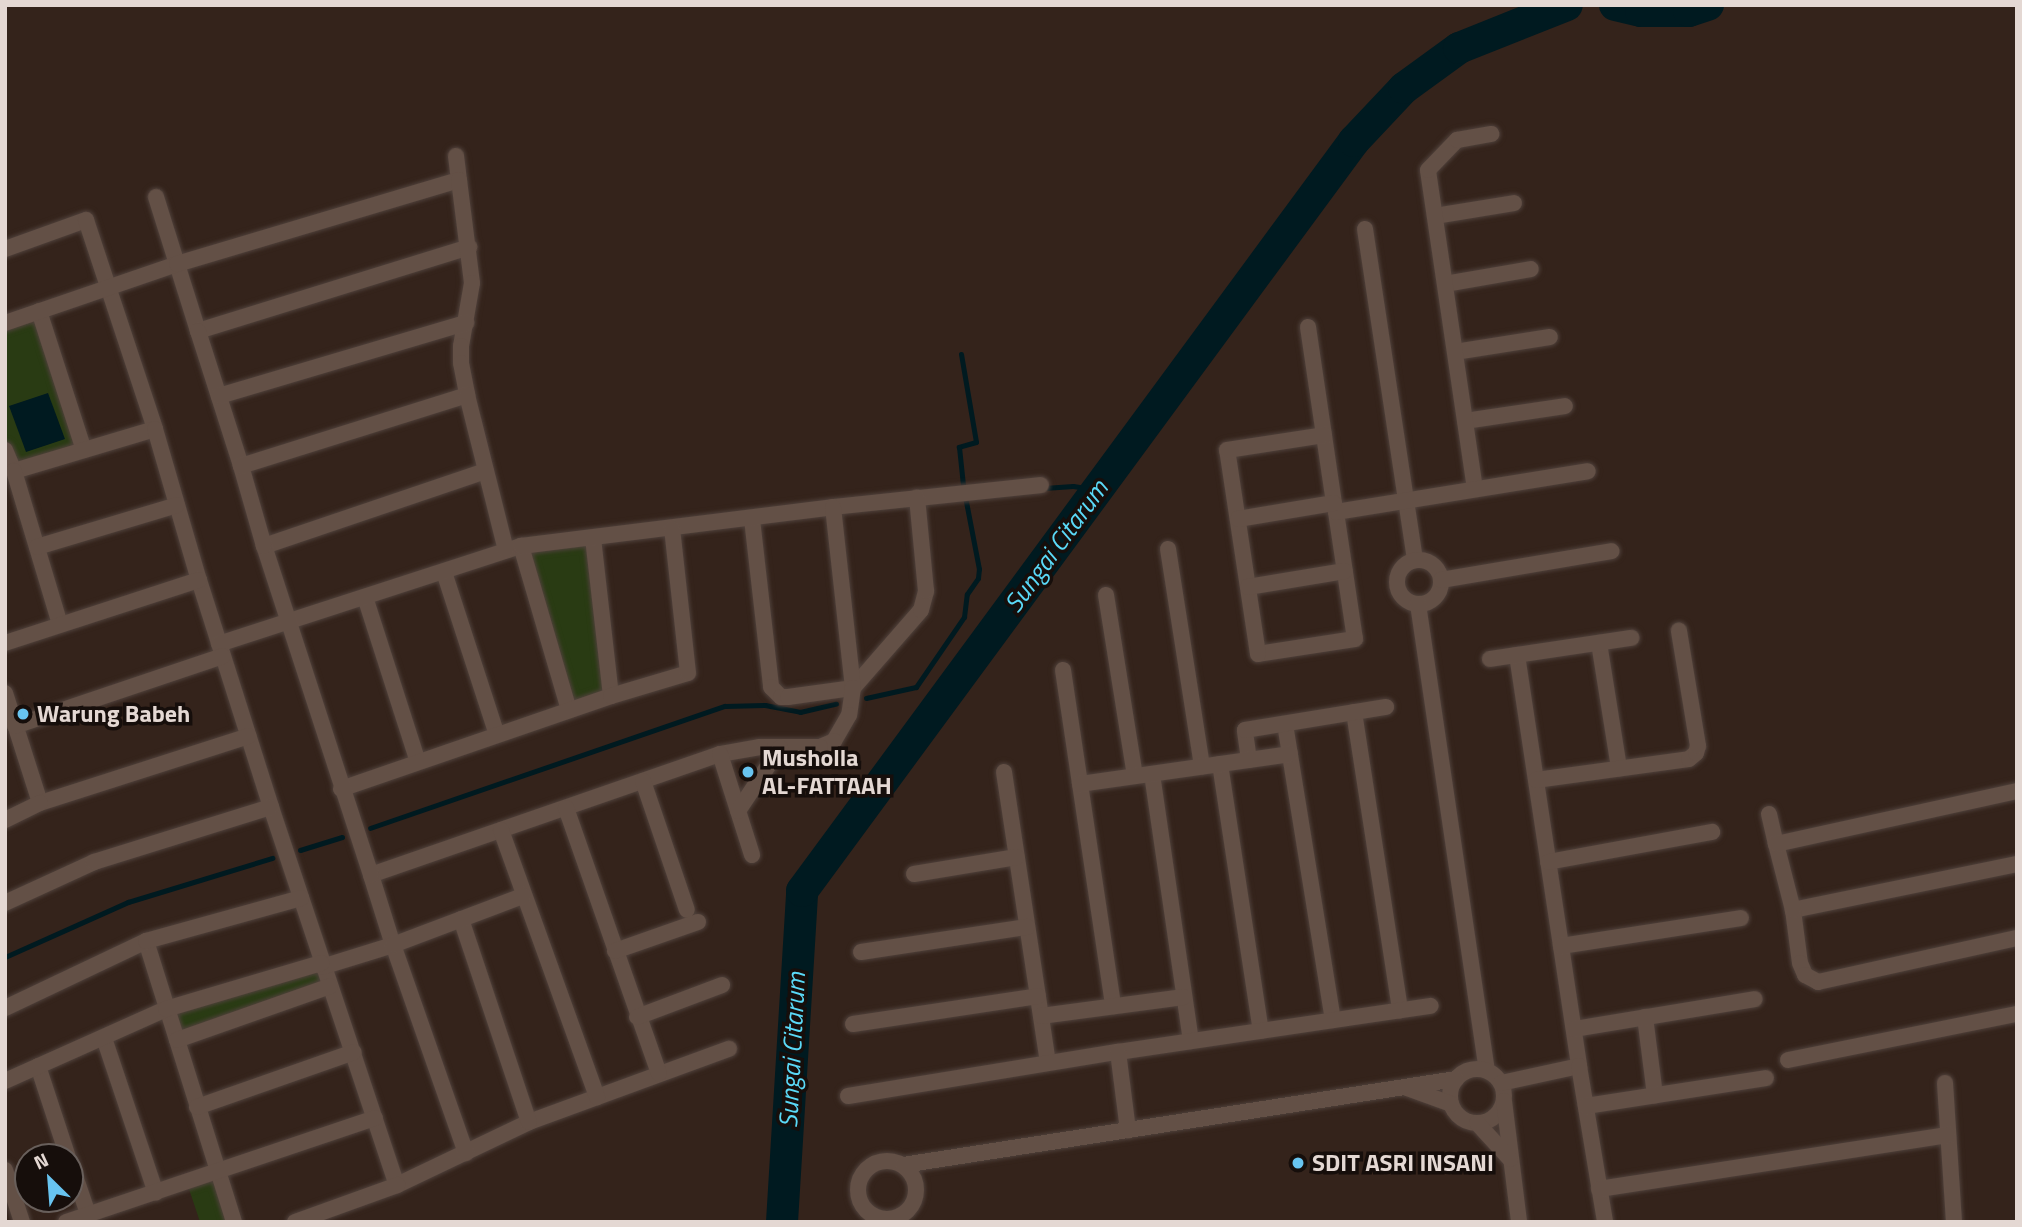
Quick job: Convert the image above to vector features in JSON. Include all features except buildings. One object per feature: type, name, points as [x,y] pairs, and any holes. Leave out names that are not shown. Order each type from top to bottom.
[{"type":"street","points":[[1475,489],[1428,170],[1457,140],[1491,134]]},
{"type":"street","points":[[456,156],[472,283],[461,363],[467,395],[486,471],[569,710]]},
{"type":"street","points":[[5,323],[177,264],[459,180]]},
{"type":"street","points":[[156,197],[341,789],[466,1153]]},
{"type":"street","points":[[1435,216],[1514,203]]},
{"type":"street","points":[[5,249],[86,220],[155,429],[199,580],[321,965],[354,1052],[397,1185]]},
{"type":"street","points":[[1365,229],[1415,561]]},
{"type":"street","points":[[198,331],[469,247]]},
{"type":"street","points":[[1445,284],[1531,269]]},
{"type":"street","points":[[39,311],[84,450]]},
{"type":"street","points":[[219,396],[466,323]]},
{"type":"street","points":[[1308,327],[1355,639],[1258,654],[1227,450],[1324,435]]},
{"type":"street","points":[[1455,352],[1550,337]]},
{"type":"street","points":[[241,467],[467,395]]},
{"type":"street","points":[[1465,421],[1565,406]]},
{"type":"street","points":[[14,471],[155,429]]},
{"type":"street","points":[[5,450],[14,471],[60,624]]},
{"type":"street","points":[[264,546],[486,471]]},
{"type":"street","points":[[1238,519],[1406,500],[1588,471]]},
{"type":"street","points":[[15,726],[221,650],[288,621],[514,548],[833,507],[1041,485]]},
{"type":"street","points":[[752,519],[771,687],[781,697],[853,688],[926,601],[917,497]]},
{"type":"street","points":[[37,547],[177,505]]},
{"type":"street","points":[[371,875],[720,754],[760,747],[820,747],[834,741],[849,715],[853,688],[833,507]]},
{"type":"street","points":[[341,789],[569,710],[688,673],[672,529]]},
{"type":"street","points":[[593,538],[611,696]]},
{"type":"street","points":[[1168,549],[1202,766]]},
{"type":"street","points":[[1441,580],[1612,551]]},
{"type":"street","points":[[1415,561],[1432,564],[1441,580],[1435,597],[1418,604],[1402,597],[1397,582],[1401,569],[1415,561]]},
{"type":"street","points":[[1248,587],[1345,571]]},
{"type":"street","points":[[444,572],[497,735]]},
{"type":"street","points":[[5,643],[199,580]]},
{"type":"street","points":[[1106,595],[1135,776]]},
{"type":"street","points":[[365,597],[418,762]]},
{"type":"street","points":[[1418,604],[1487,1070],[1501,1083],[1519,1222]]},
{"type":"street","points":[[1536,780],[1689,759],[1696,753],[1698,746],[1679,631]]},
{"type":"street","points":[[1490,659],[1631,638]]},
{"type":"street","points":[[1600,643],[1619,768]]},
{"type":"street","points":[[1517,655],[1605,1222]]},
{"type":"street","points":[[1063,670],[1113,1006]]},
{"type":"street","points":[[5,693],[40,803]]},
{"type":"street","points":[[1249,760],[1245,730],[1386,707]]},
{"type":"street","points":[[1354,712],[1400,1010]]},
{"type":"street","points":[[1285,724],[1333,1020]]},
{"type":"street","points":[[5,820],[40,803],[249,736]]},
{"type":"street","points":[[738,811],[780,748]]},
{"type":"street","points":[[720,754],[752,855]]},
{"type":"street","points":[[1080,784],[1290,754]]},
{"type":"street","points":[[1220,764],[1261,1031]]},
{"type":"street","points":[[1004,772],[1048,1063]]},
{"type":"street","points":[[1152,774],[1191,1041]]},
{"type":"street","points":[[615,951],[693,916],[643,781]]},
{"type":"street","points":[[1776,844],[2017,791]]},
{"type":"street","points":[[5,903],[94,862],[271,807]]},
{"type":"street","points":[[566,808],[637,1017],[659,1073]]},
{"type":"street","points":[[1769,814],[1793,910],[1800,963],[1805,975],[1818,982],[2017,938]]},
{"type":"street","points":[[500,831],[597,1097]]},
{"type":"street","points":[[1548,862],[1712,832]]},
{"type":"street","points":[[915,874],[1017,857]]},
{"type":"street","points":[[1793,910],[2017,864]]},
{"type":"street","points":[[5,1081],[166,1009],[393,945],[523,896]]},
{"type":"street","points":[[5,1008],[146,942],[301,898]]},
{"type":"street","points":[[1561,946],[1741,918]]},
{"type":"street","points":[[461,919],[528,1122]]},
{"type":"street","points":[[861,952],[1027,927]]},
{"type":"street","points":[[146,942],[234,1222]]},
{"type":"street","points":[[637,1017],[722,985]]},
{"type":"street","points":[[177,1040],[330,986]]},
{"type":"street","points":[[853,1024],[1038,996]]},
{"type":"street","points":[[1041,1016],[1184,997]]},
{"type":"street","points":[[1574,1029],[1755,999]]},
{"type":"street","points":[[848,1096],[1118,1052],[1431,1006]]},
{"type":"street","points":[[1788,1060],[2017,1014]]},
{"type":"street","points":[[1645,1017],[1655,1096]]},
{"type":"street","points":[[104,1038],[156,1193]]},
{"type":"street","points":[[295,1222],[397,1185],[528,1122],[729,1049]]},
{"type":"street","points":[[197,1107],[354,1052]]},
{"type":"street","points":[[1118,1052],[1128,1130]]},
{"type":"street","points":[[38,1066],[64,1143]]},
{"type":"street","points":[[1501,1083],[1579,1066]]},
{"type":"street","points":[[903,1165],[915,1180],[916,1198],[905,1213],[887,1220],[869,1213],[858,1196],[858,1186],[867,1168],[885,1160],[903,1165],[1456,1079],[1469,1070],[1487,1070]]},
{"type":"street","points":[[1586,1106],[1766,1078]]},
{"type":"street","points":[[1456,1079],[1450,1095],[1451,1104],[1461,1118],[1477,1123],[1510,1159]]},
{"type":"street","points":[[1937,1222],[1954,1220],[1945,1083]]},
{"type":"street","points":[[1405,1087],[1451,1104]]},
{"type":"street","points":[[1477,1123],[1494,1117],[1504,1101]]},
{"type":"street","points":[[66,1222],[375,1118]]},
{"type":"street","points":[[1599,1189],[1948,1135]]},
{"type":"street","points":[[5,1170],[22,1222]]},
{"type":"street","points":[[84,1202],[88,1214]]},
{"type":"green space","points":[[34,319],[77,448],[15,467],[5,439],[5,330]]},
{"type":"green space","points":[[593,538],[611,696],[569,710],[522,546]]},
{"type":"green space","points":[[321,963],[330,986],[177,1040],[166,1009]]},
{"type":"green space","points":[[213,1180],[227,1222],[200,1222],[189,1189]]},
{"type":"water","points":[[48,393],[65,439],[26,452],[9,406]]},
{"type":"waterway","name":"Sungai Citarum","points":[[782,1222],[802,891],[1354,141],[1404,88],[1459,48],[1567,5]]},
{"type":"waterway","name":"Sungai Citarum","points":[[1615,5],[1641,11],[1689,11],[1708,5]]},
{"type":"waterway","points":[[961,354],[976,442],[959,447],[963,486]]},
{"type":"waterway","points":[[1044,488],[1073,486],[1097,490]]},
{"type":"waterway","points":[[866,698],[916,687],[964,617],[967,594],[978,578],[979,569],[965,496]]},
{"type":"waterway","points":[[370,828],[725,706],[765,705],[800,712],[836,704]]},
{"type":"waterway","points":[[300,850],[342,837]]},
{"type":"waterway","points":[[5,957],[128,902],[272,858]]},
{"type":"place","name":"Warung Babeh","points":[[23,714]]},
{"type":"place","name":"Musholla AL-FATTAAH","points":[[748,772]]},
{"type":"place","name":"SDIT ASRI INSANI","points":[[1298,1163]]}]
